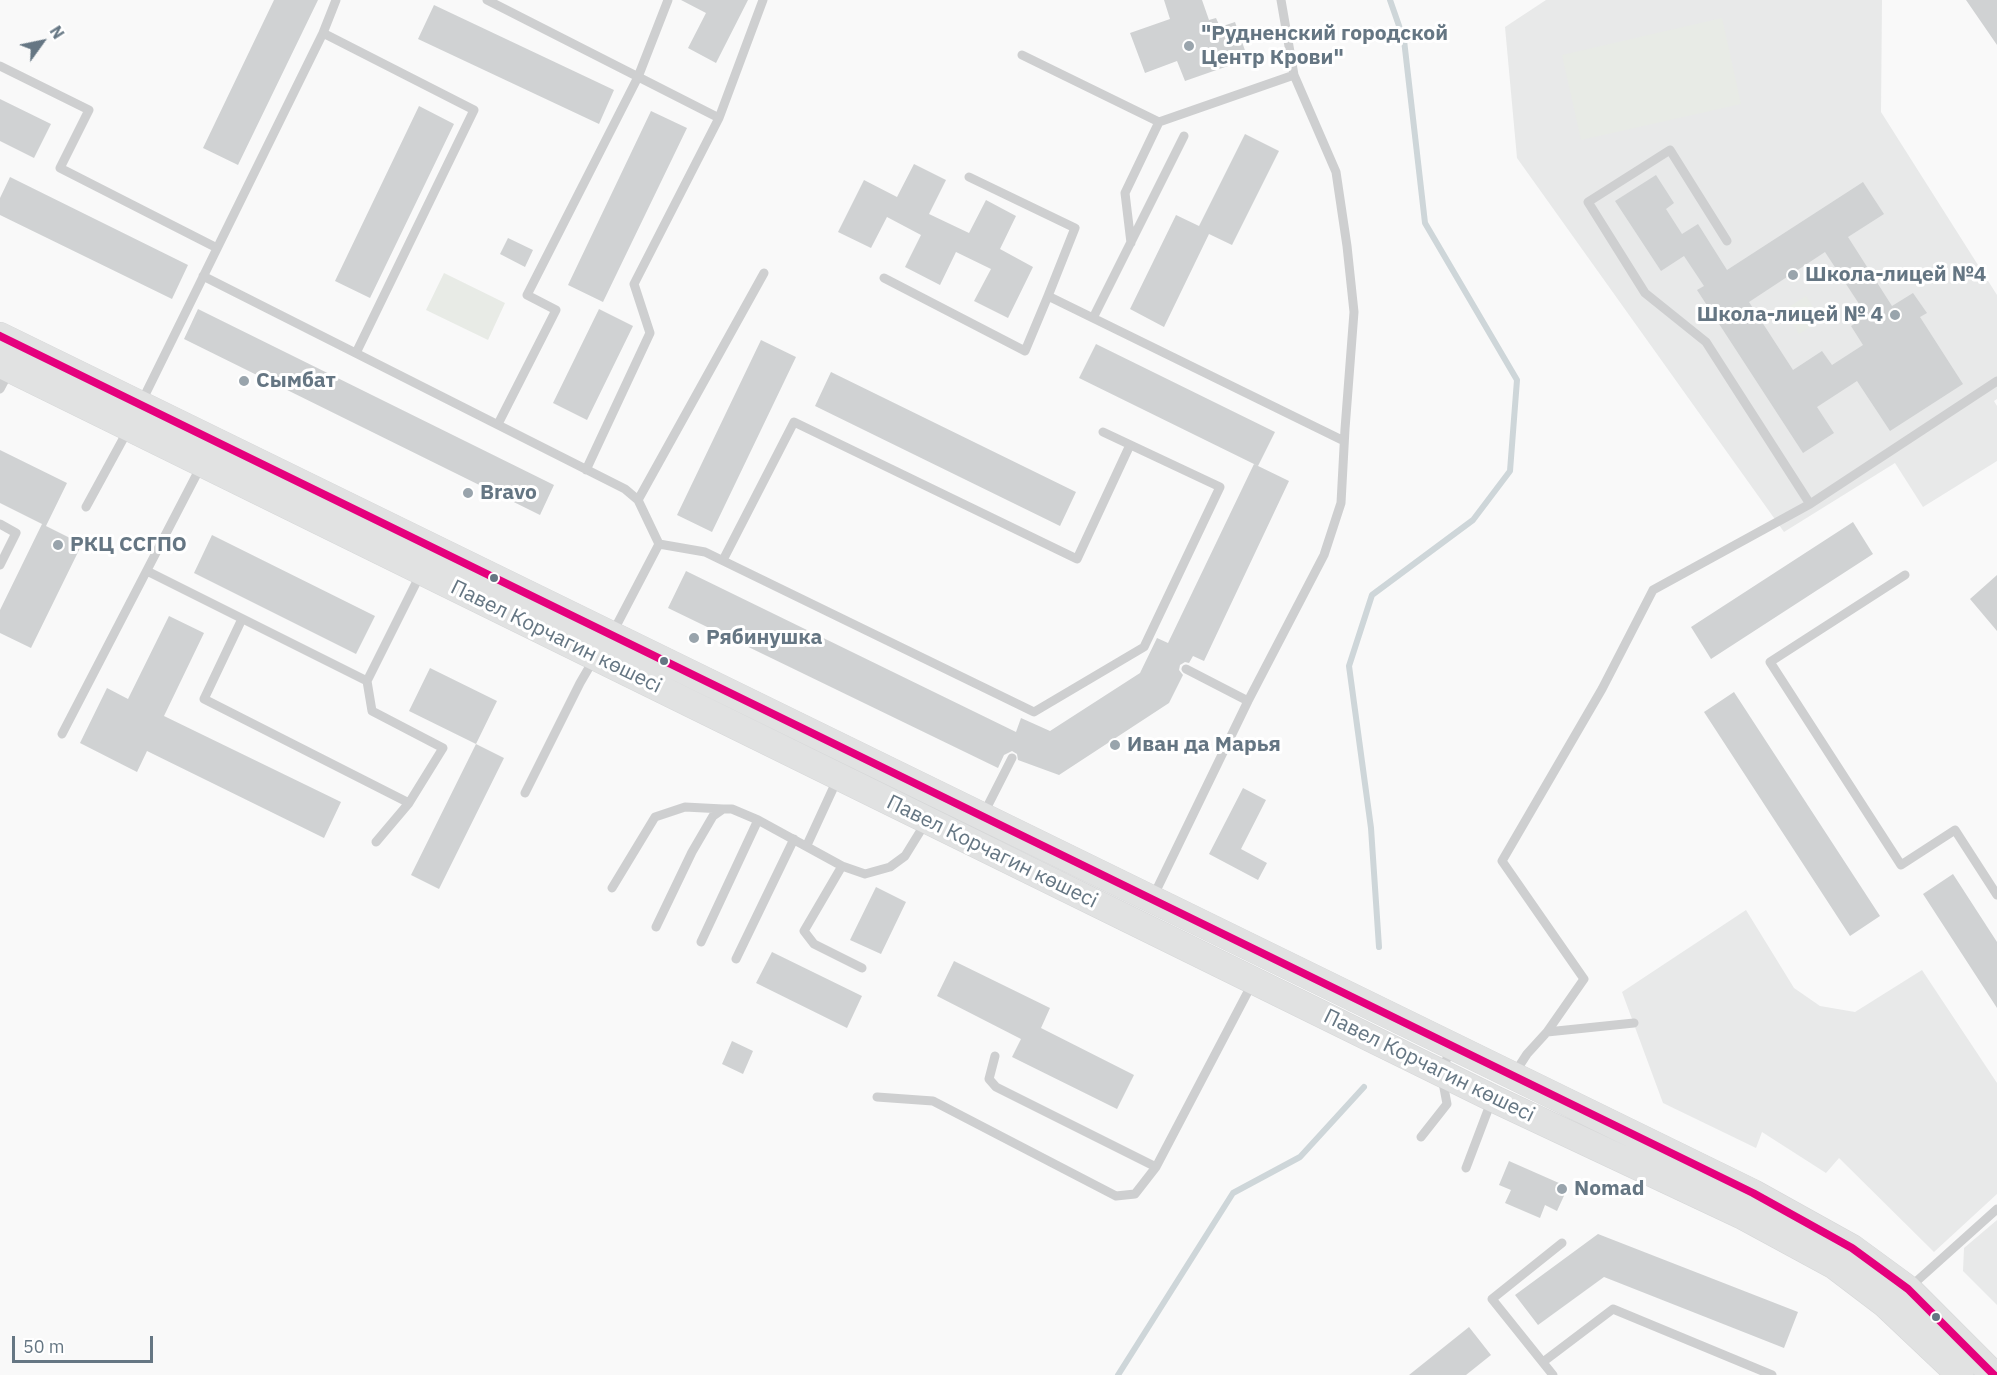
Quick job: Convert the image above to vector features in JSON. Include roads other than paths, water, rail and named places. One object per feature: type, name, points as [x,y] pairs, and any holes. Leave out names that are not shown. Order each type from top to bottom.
[{"type":"street","name":"Павел Корчагин көшесі","points":[[0,336],[135,416],[603,646],[797,756],[1441,1072],[1501,1083],[1753,1193],[1852,1248],[1908,1289],[1954,1357]]},
{"type":"street","name":"Павел Корчагин көшесі","points":[[4,374],[135,416],[202,464],[428,560]]},
{"type":"street","name":"Павел Корчагин көшесі","points":[[603,646],[808,731],[1452,1047],[1501,1083],[1835,1266],[1954,1357],[1994,1375]]},
{"type":"street","points":[[797,756],[808,731]]},
{"type":"lane","points":[[87,507],[135,416],[323,33],[336,0]]},
{"type":"lane","points":[[487,0],[719,118]]},
{"type":"lane","points":[[498,424],[556,310],[527,295],[639,77],[668,0]]},
{"type":"lane","points":[[586,470],[650,333],[634,284],[719,118],[764,0]]},
{"type":"lane","points":[[1151,899],[1248,701],[1324,555],[1341,503],[1354,312],[1347,246],[1336,172],[1294,75],[1281,0]]},
{"type":"lane","points":[[323,33],[474,110],[356,353]]},
{"type":"lane","points":[[1022,55],[1159,123]]},
{"type":"lane","points":[[0,66],[89,110],[60,168],[217,248]]},
{"type":"lane","points":[[1131,243],[1125,193],[1159,123],[1294,75]]},
{"type":"lane","points":[[1092,318],[1184,136]]},
{"type":"lane","points":[[1727,241],[1670,150],[1588,202],[1645,293],[1706,342],[1810,504]]},
{"type":"lane","points":[[884,278],[1024,351],[1076,228],[969,177]]},
{"type":"lane","points":[[638,500],[764,273]]},
{"type":"lane","points":[[203,276],[625,489],[638,500],[660,544]]},
{"type":"lane","points":[[1048,296],[1344,441]]},
{"type":"lane","points":[[1466,1168],[1501,1083],[1547,1032],[1584,979],[1502,861],[1602,689],[1653,590],[1810,504],[1997,381]]},
{"type":"lane","points":[[723,560],[794,422],[1077,559],[1130,445]]},
{"type":"lane","points":[[1029,722],[1034,712],[1148,649],[1220,487],[1103,432]]},
{"type":"lane","points":[[62,734],[202,464]]},
{"type":"lane","points":[[0,524],[16,532],[0,566]]},
{"type":"lane","points":[[660,544],[705,552],[723,560],[1034,712]]},
{"type":"lane","points":[[525,793],[580,683],[660,544]]},
{"type":"lane","points":[[376,842],[409,803],[444,748],[372,711],[367,681],[428,560]]},
{"type":"lane","points":[[147,571],[367,681]]},
{"type":"lane","points":[[1905,575],[1770,662],[1901,865],[1955,831],[1997,896]]},
{"type":"lane","points":[[242,619],[204,699],[409,803]]},
{"type":"lane","points":[[1186,669],[1248,701]]},
{"type":"lane","points":[[982,817],[1011,758]]},
{"type":"lane","points":[[807,845],[839,776]]},
{"type":"lane","points":[[612,888],[655,817],[685,807],[732,808],[807,845],[842,866],[865,874],[890,867],[905,855],[927,820]]},
{"type":"lane","points":[[656,927],[692,852],[713,816],[723,809]]},
{"type":"lane","points":[[701,942],[758,820]]},
{"type":"lane","points":[[736,959],[794,839]]},
{"type":"lane","points":[[842,866],[804,931],[814,944],[862,968]]},
{"type":"lane","points":[[877,1097],[933,1101],[1116,1196],[1135,1194],[1156,1167],[1254,980]]},
{"type":"lane","points":[[1547,1032],[1634,1023]]},
{"type":"lane","points":[[1421,1137],[1447,1104],[1441,1072],[1452,1047]]},
{"type":"lane","points":[[995,1056],[989,1079],[996,1087],[1156,1167]]},
{"type":"lane","points":[[1908,1289],[1997,1209]]},
{"type":"lane","points":[[1553,1375],[1492,1299],[1562,1243]]},
{"type":"lane","points":[[1543,1362],[1613,1309],[1772,1375]]},
{"type":"waterway","points":[[1379,947],[1371,828],[1349,666],[1372,595],[1473,520],[1510,471],[1517,380],[1425,223],[1404,40],[1390,0]]},
{"type":"waterway","points":[[1118,1375],[1233,1193],[1300,1157],[1364,1087]]},
{"type":"place","name":"\"Рудненский городской Центр Крови\"","points":[[1189,46]]},
{"type":"place","name":"Школа-лицей №4","points":[[1793,275]]},
{"type":"place","name":"Школа-лицей № 4","points":[[1895,315]]},
{"type":"place","name":"Сымбат","points":[[244,381]]},
{"type":"place","name":"Bravo","points":[[468,493]]},
{"type":"place","name":"РКЦ ССГПО","points":[[58,545]]},
{"type":"place","name":"Рябинушка","points":[[694,638]]},
{"type":"place","name":"Иван да Марья","points":[[1115,745]]},
{"type":"place","name":"Nomad","points":[[1562,1189]]}]
